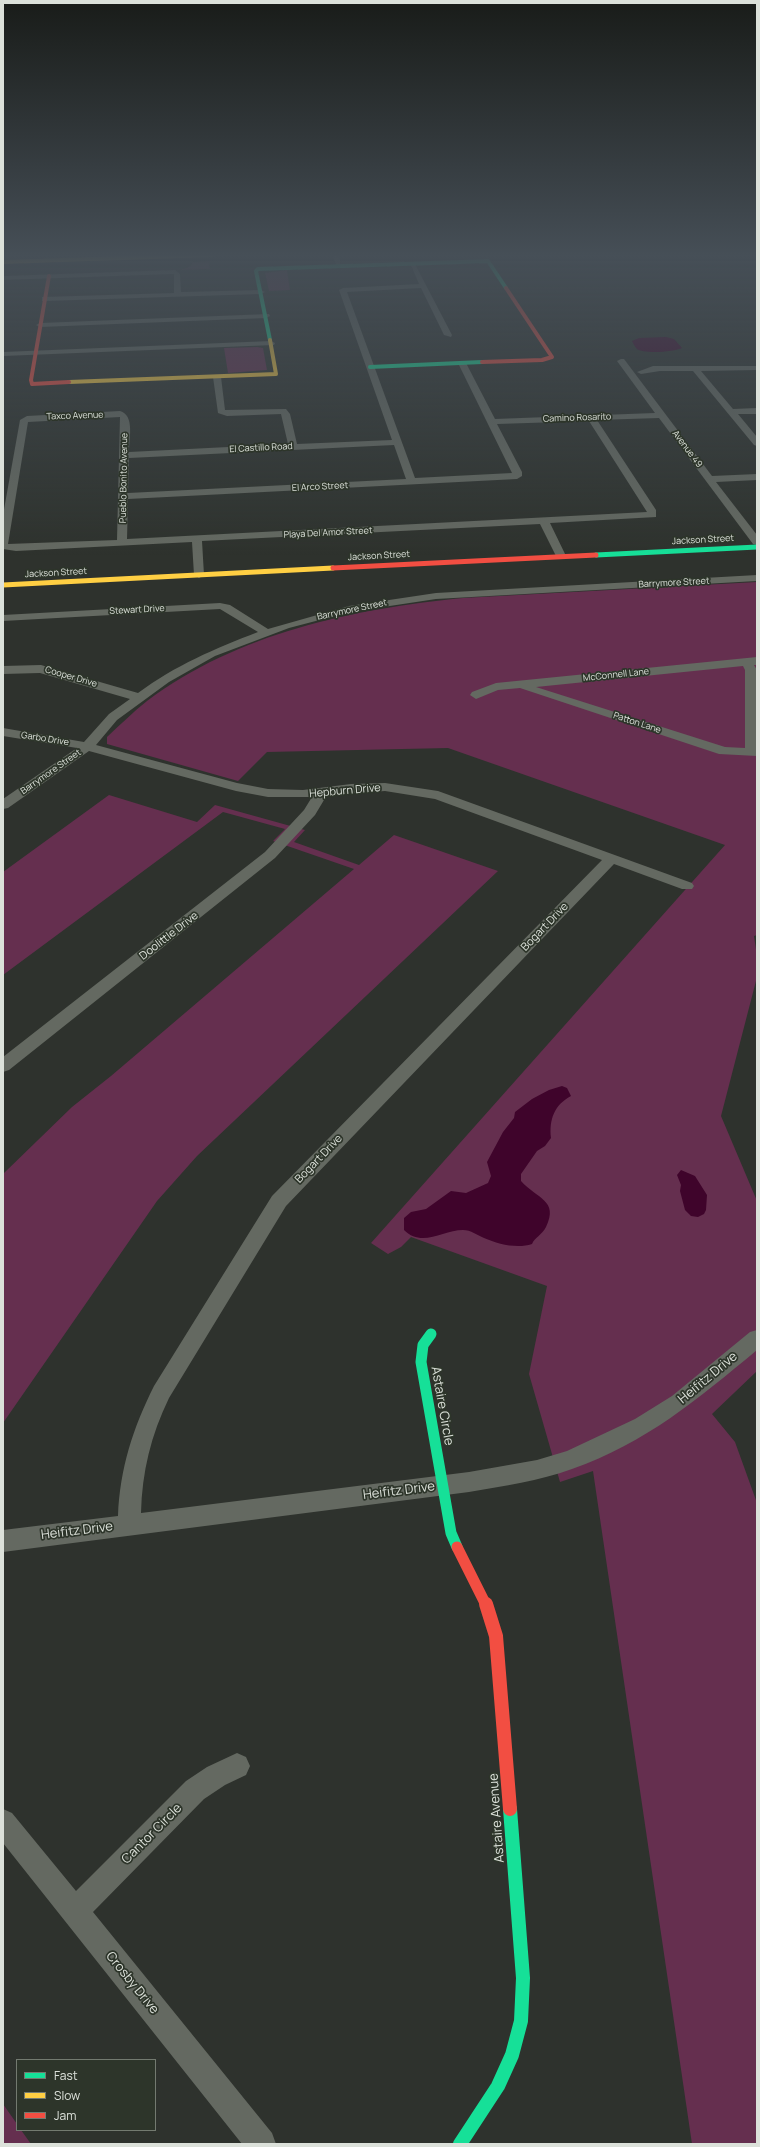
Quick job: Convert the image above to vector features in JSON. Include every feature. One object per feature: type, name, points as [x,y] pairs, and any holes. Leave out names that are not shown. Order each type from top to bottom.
[{"type":"street","points":[[36,355],[31,380],[32,384],[276,374],[277,370],[274,355]]},
{"type":"street","points":[[366,355],[412,482]]},
{"type":"street","points":[[370,367],[550,359],[548,355]]},
{"type":"street","name":"Avenue 49","points":[[621,361],[756,542]]},
{"type":"street","points":[[462,363],[492,422]]},
{"type":"street","points":[[629,372],[757,368]]},
{"type":"street","points":[[695,370],[757,443]]},
{"type":"street","points":[[217,377],[221,411],[227,413],[283,411],[286,414],[293,447]]},
{"type":"street","points":[[731,412],[757,411]]},
{"type":"street","name":"Taxco Avenue","points":[[4,546],[24,422],[26,419],[123,415]]},
{"type":"street","name":"Pueblo Bonito Avenue","points":[[122,543],[125,418],[123,415]]},
{"type":"street","name":"Camino Rosarito","points":[[492,422],[662,415]]},
{"type":"street","name":"Playa Del Amor Street","points":[[4,546],[122,543],[197,539],[208,542],[652,515],[651,510],[591,417]]},
{"type":"street","name":"El Arco Street","points":[[124,496],[517,476],[517,472],[492,422]]},
{"type":"street","name":"El Castillo Road","points":[[124,454],[397,442]]},
{"type":"street","points":[[710,479],[757,477]]},
{"type":"street","points":[[538,522],[561,556]]},
{"type":"street","points":[[538,522],[550,557]]},
{"type":"street","points":[[197,539],[199,575]]},
{"type":"street","name":"Jackson Street","points":[[3,585],[550,557],[756,542]]},
{"type":"street","points":[[210,560],[211,574]]},
{"type":"street","name":"Barrymore Street","points":[[3,805],[69,761],[88,746],[104,726],[138,697],[165,679],[211,654],[265,632],[349,609],[425,597],[757,578]]},
{"type":"street","name":"Stewart Drive","points":[[3,618],[220,606],[226,607],[265,632]]},
{"type":"street","points":[[752,661],[754,753]]},
{"type":"street","name":"McConnell Lane","points":[[476,695],[484,690],[518,685],[752,661]]},
{"type":"street","name":"Cooper Drive","points":[[3,670],[41,669],[138,697]]},
{"type":"street","name":"Patton Lane","points":[[518,685],[724,751],[754,753]]},
{"type":"street","name":"Garbo Drive","points":[[3,732],[88,746]]},
{"type":"street","name":"Hepburn Drive","points":[[88,746],[252,790],[285,794],[368,787],[423,791],[438,795],[687,886]]},
{"type":"street","name":"Doolittle Drive","points":[[3,1066],[270,855],[304,820],[322,792]]},
{"type":"street","name":"Bogart Drive","points":[[129,1525],[132,1470],[148,1417],[161,1392],[279,1201],[612,858]]},
{"type":"street","name":"Astaire Circle","points":[[431,1334],[423,1345],[421,1362],[443,1485]]},
{"type":"street","name":"Heifitz Drive","points":[[3,1541],[443,1485],[537,1470],[571,1460],[604,1446],[643,1426],[679,1402],[757,1338]]},
{"type":"street","name":"Astaire Avenue","points":[[443,1485],[451,1533],[457,1549],[483,1596],[491,1616],[496,1636],[523,1978],[521,2020],[512,2056],[499,2086],[488,2105],[460,2144]]},
{"type":"street","name":"Cantor Circle","points":[[74,1912],[195,1790],[216,1776],[238,1766]]},
{"type":"street","name":"Crosby Drive","points":[[3,1822],[261,2144]]},
{"type":"shaded area","points":[[225,355],[264,355],[267,370],[228,373]]},
{"type":"shaded area","points":[[757,582],[757,935],[754,936],[757,956],[757,977],[721,1116],[757,1201],[757,1371],[712,1414],[735,1442],[757,1503],[757,2144],[692,2144],[593,1471],[560,1482],[529,1374],[547,1286],[411,1237],[401,1247],[388,1254],[371,1243],[725,845],[448,748],[267,752],[238,781],[107,744],[107,737],[147,701],[182,678],[219,658],[258,641],[338,617],[380,609],[463,598]]},
{"type":"shaded area","points":[[109,795],[197,822],[215,805],[305,830],[294,842],[359,865],[394,835],[498,871],[197,1156],[157,1201],[3,1423],[3,1174],[72,1107],[111,1076],[354,869],[273,841],[285,829],[223,812],[3,975],[3,872]]},
{"type":"shaded area","points":[[562,1086],[567,1088],[571,1096],[560,1104],[554,1114],[551,1125],[551,1138],[545,1146],[537,1151],[521,1174],[521,1181],[548,1205],[550,1211],[546,1227],[532,1244],[514,1246],[501,1244],[466,1230],[455,1231],[433,1237],[418,1238],[404,1230],[404,1218],[411,1212],[426,1209],[451,1191],[466,1193],[488,1183],[491,1176],[487,1162],[503,1132],[514,1118],[515,1112],[532,1099],[549,1090]]},
{"type":"shaded area","points":[[681,1170],[695,1176],[707,1195],[706,1210],[704,1214],[698,1217],[691,1216],[685,1210],[680,1191],[681,1185],[677,1175]]},
{"type":"shaded area","points":[[3,2104],[16,2123],[16,2131],[22,2131],[31,2144],[3,2144]]},
{"type":"traffic: fast","points":[[370,367],[482,362]]},
{"type":"traffic: fast","points":[[596,555],[757,547]]},
{"type":"traffic: fast","points":[[431,1334],[423,1345],[421,1362],[451,1533],[457,1547]]},
{"type":"traffic: fast","points":[[460,2144],[498,2086],[512,2055],[521,2021],[523,1978],[510,1809]]},
{"type":"traffic: slow","points":[[69,382],[276,374],[273,355]]},
{"type":"traffic: slow","points":[[3,585],[333,568]]},
{"type":"traffic: jam","points":[[35,355],[31,380],[32,384],[69,382]]},
{"type":"traffic: jam","points":[[482,362],[542,360],[552,357],[551,355]]},
{"type":"traffic: jam","points":[[333,568],[596,555]]},
{"type":"traffic: jam","points":[[457,1547],[484,1599],[496,1636],[510,1809]]}]
